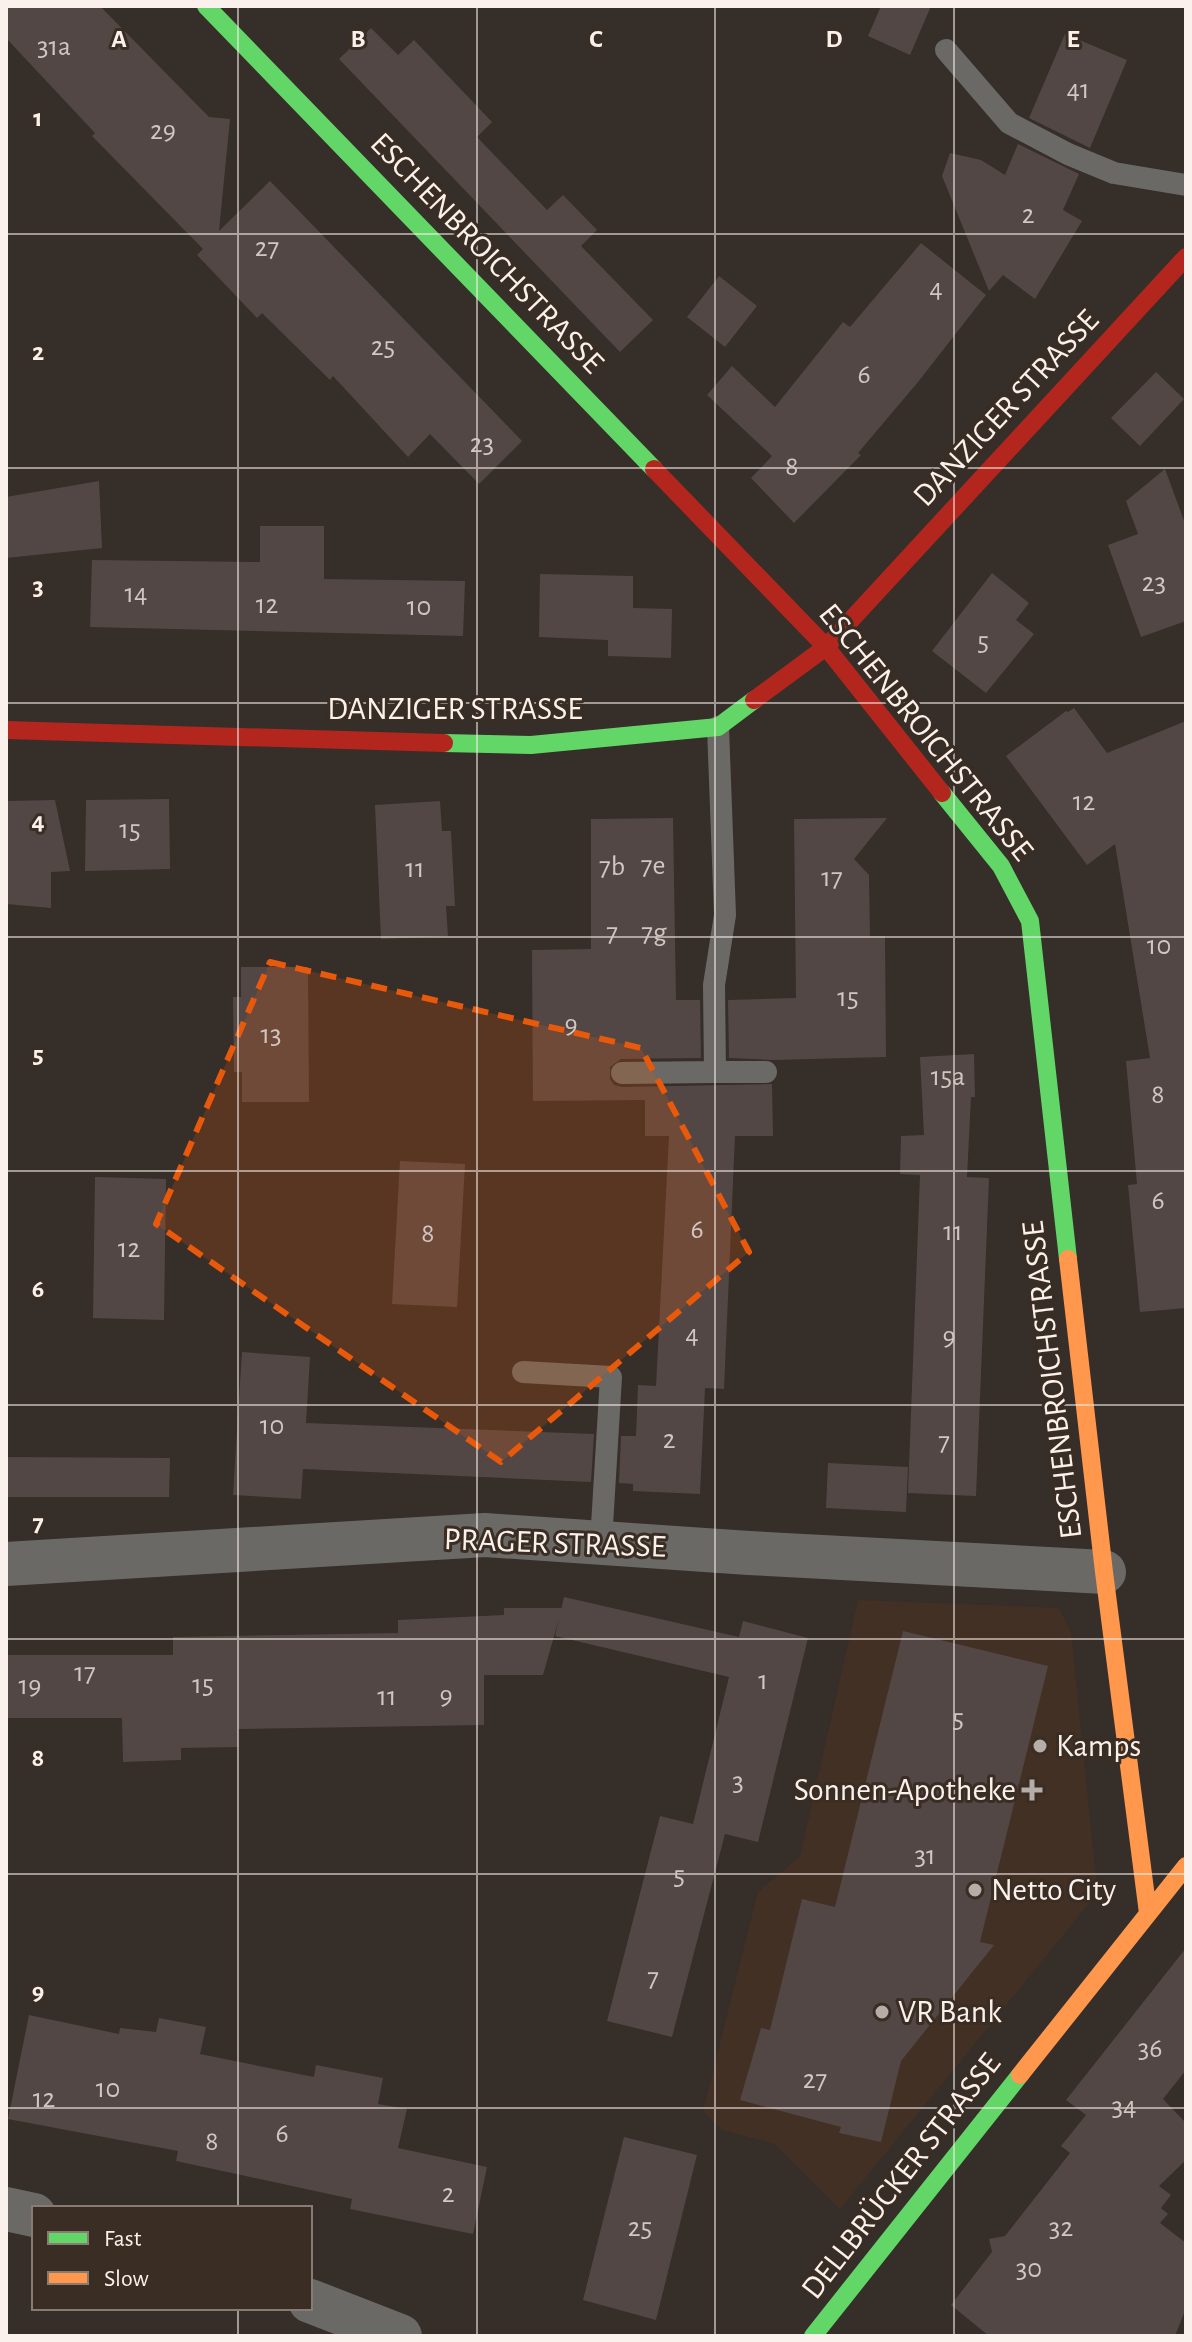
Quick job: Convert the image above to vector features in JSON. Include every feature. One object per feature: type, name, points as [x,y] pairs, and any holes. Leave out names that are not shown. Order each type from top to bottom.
[{"type":"street","name":"ESCHENBROICHSTRASSE","points":[[206,6],[826,647],[1001,866],[1030,921],[1104,1572],[1148,1913]]},
{"type":"street","name":"DANZIGER STRASSE","points":[[6,730],[531,745],[718,727],[826,647],[1186,257]]},
{"type":"street","name":"PRAGER STRASSE","points":[[6,1564],[485,1535],[1104,1572]]},
{"type":"street","name":"DELLBRÜCKER STRASSE","points":[[813,2336],[1186,1866]]},
{"type":"street","points":[[6,2209],[32,2215]]},
{"type":"street","points":[[312,2302],[400,2336]]},
{"type":"lane","points":[[946,50],[1009,123],[1068,154],[1114,173],[1186,185]]},
{"type":"lane","points":[[715,1072],[714,985],[725,915],[718,727]]},
{"type":"lane","points":[[622,1073],[766,1072]]},
{"type":"lane","points":[[523,1372],[611,1377],[601,1542]]},
{"type":"highlighted area","points":[[270,962],[641,1048],[749,1252],[501,1462],[156,1224]]},
{"type":"shaded area","points":[[858,1600],[1059,1608],[1071,1632],[1096,1878],[1091,1901],[840,2209],[775,2144],[722,2130],[703,2112],[758,1892],[800,1856]]},
{"type":"building","points":[[6,6],[100,6],[209,117],[230,119],[219,231],[270,181],[522,441],[479,484],[430,434],[408,457],[333,376],[330,380],[262,313],[257,318],[197,255],[203,249],[92,136],[95,133],[6,38]]},
{"type":"building","points":[[881,6],[931,6],[910,55],[868,36]]},
{"type":"building","points":[[371,28],[398,55],[414,40],[492,122],[477,137],[547,210],[563,195],[597,230],[581,246],[653,320],[620,352],[339,59]]},
{"type":"building","points":[[1065,34],[1127,60],[1090,148],[1029,118]]},
{"type":"building","points":[[1018,144],[1079,174],[1063,210],[1082,221],[1035,299],[1003,275],[989,291],[942,176],[950,153],[981,160],[1005,175]]},
{"type":"building","points":[[921,243],[986,295],[858,453],[861,455],[794,523],[751,478],[772,456],[707,395],[732,366],[775,407],[843,322],[850,327]]},
{"type":"building","points":[[719,276],[757,306],[725,347],[687,317]]},
{"type":"building","points":[[1156,372],[1184,399],[1140,446],[1111,418]]},
{"type":"building","points":[[1165,469],[1186,526],[1186,621],[1141,637],[1108,545],[1138,534],[1126,501]]},
{"type":"building","points":[[99,481],[102,548],[6,558],[6,497]]},
{"type":"building","points":[[260,526],[324,526],[324,579],[465,581],[463,636],[90,627],[92,560],[260,562]]},
{"type":"building","points":[[992,573],[1029,603],[1016,620],[1034,634],[986,693],[932,651]]},
{"type":"building","points":[[540,574],[633,576],[633,608],[672,609],[671,658],[608,656],[608,640],[539,637]]},
{"type":"building","points":[[1074,708],[1107,753],[1186,721],[1186,1308],[1140,1312],[1128,1185],[1137,1184],[1126,1061],[1150,1058],[1115,844],[1087,865],[1006,756]]},
{"type":"building","points":[[169,799],[170,869],[85,871],[86,800]]},
{"type":"building","points":[[55,800],[70,871],[51,872],[51,908],[6,904],[6,801]]},
{"type":"building","points":[[440,801],[442,831],[451,831],[455,906],[446,906],[448,936],[381,939],[375,805]]},
{"type":"building","points":[[673,818],[676,1000],[700,1000],[701,1058],[621,1059],[610,1067],[610,1079],[614,1085],[622,1087],[772,1084],[773,1136],[735,1136],[724,1389],[705,1388],[700,1494],[633,1491],[633,1484],[619,1483],[621,1436],[636,1436],[638,1385],[656,1386],[669,1136],[645,1136],[645,1100],[533,1101],[532,950],[591,949],[591,819]]},
{"type":"building","points":[[887,818],[854,859],[869,875],[870,936],[885,936],[886,1057],[729,1058],[728,1000],[796,998],[794,819]]},
{"type":"building","points":[[241,967],[308,967],[309,1102],[242,1102],[242,1072],[234,1072],[233,997],[241,997]]},
{"type":"building","points":[[974,1054],[975,1097],[971,1097],[967,1177],[989,1178],[976,1496],[908,1493],[920,1175],[900,1174],[901,1136],[924,1135],[920,1057]]},
{"type":"building","points":[[400,1161],[465,1164],[457,1307],[392,1304]]},
{"type":"building","points":[[95,1177],[166,1179],[164,1320],[93,1318]]},
{"type":"building","points":[[242,1352],[310,1357],[306,1423],[594,1434],[591,1482],[303,1469],[301,1499],[233,1495]]},
{"type":"building","points":[[6,1457],[170,1458],[169,1497],[6,1497]]},
{"type":"building","points":[[828,1463],[908,1467],[906,1512],[826,1508]]},
{"type":"building","points":[[564,1597],[739,1637],[743,1621],[808,1638],[758,1842],[725,1834],[672,2037],[607,2021],[660,1816],[693,1824],[729,1677],[555,1636]]},
{"type":"building","points":[[504,1608],[562,1608],[543,1675],[484,1675],[484,1725],[238,1729],[238,1747],[181,1748],[181,1760],[123,1762],[122,1718],[6,1718],[6,1655],[173,1655],[173,1637],[398,1633],[398,1620],[504,1615]]},
{"type":"building","points":[[903,1631],[1048,1666],[980,1942],[994,1945],[901,2061],[881,2142],[839,2133],[841,2127],[740,2100],[761,2028],[770,2030],[802,1899],[835,1907]]},
{"type":"building","points":[[1186,1948],[1186,2070],[1163,2099],[1186,2123],[1186,2160],[1159,2186],[1171,2195],[1161,2208],[1168,2214],[1160,2223],[1186,2243],[1186,2308],[1175,2336],[989,2336],[951,2305],[992,2252],[989,2239],[1005,2236],[1070,2153],[1061,2146],[1086,2115],[1066,2100]]},
{"type":"building","points":[[29,2015],[119,2034],[120,2028],[156,2032],[159,2018],[206,2027],[200,2054],[314,2077],[316,2065],[383,2078],[378,2104],[407,2109],[398,2148],[487,2167],[473,2234],[350,2209],[352,2199],[176,2161],[178,2151],[8,2119]]},
{"type":"building","points":[[624,2137],[697,2155],[656,2320],[583,2300]]},
{"type":"traffic: fast","points":[[206,6],[654,469]]},
{"type":"traffic: fast","points":[[444,743],[531,745],[718,727],[754,700]]},
{"type":"traffic: fast","points":[[942,793],[1001,866],[1030,921],[1068,1259]]},
{"type":"traffic: fast","points":[[813,2336],[1020,2075]]},
{"type":"traffic: slow","points":[[1068,1259],[1148,1913]]},
{"type":"traffic: slow","points":[[1020,2075],[1186,1866]]},
{"type":"traffic: jam","points":[[754,700],[826,647],[1186,257]]},
{"type":"traffic: jam","points":[[654,469],[826,647],[942,793]]},
{"type":"traffic: jam","points":[[6,730],[444,743]]},
{"type":"place","name":"Kamps","points":[[1040,1746]]},
{"type":"place","name":"Sonnen-Apotheke","points":[[1032,1790]]},
{"type":"place","name":"Netto City","points":[[975,1890]]},
{"type":"place","name":"VR Bank","points":[[882,2012]]}]
